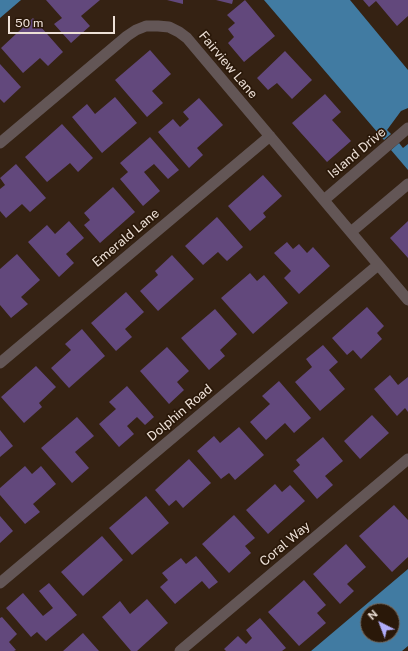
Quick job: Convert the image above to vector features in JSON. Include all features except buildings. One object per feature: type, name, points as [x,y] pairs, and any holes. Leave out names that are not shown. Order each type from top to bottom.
[{"type":"street","name":"Fairview Lane","points":[[0,143],[127,36],[146,26],[169,27],[187,38],[351,232]]},
{"type":"street","name":"Island Drive","points":[[324,200],[408,128]]},
{"type":"street","name":"Emerald Lane","points":[[0,363],[270,136]]},
{"type":"street","points":[[408,184],[351,232],[408,300]]},
{"type":"street","name":"Dolphin Road","points":[[0,583],[378,264]]},
{"type":"street","name":"Coral Way","points":[[180,651],[408,459]]},
{"type":"water","points":[[0,0],[21,0],[0,18]]},
{"type":"water","points":[[264,0],[350,0],[408,70],[408,108],[401,111],[387,130],[391,134],[384,140]]},
{"type":"water","points":[[399,143],[403,148],[408,144],[408,170],[391,150]]},
{"type":"water","points":[[408,569],[408,646],[402,651],[311,651],[360,610],[360,643],[400,643],[400,603],[368,603]]}]
